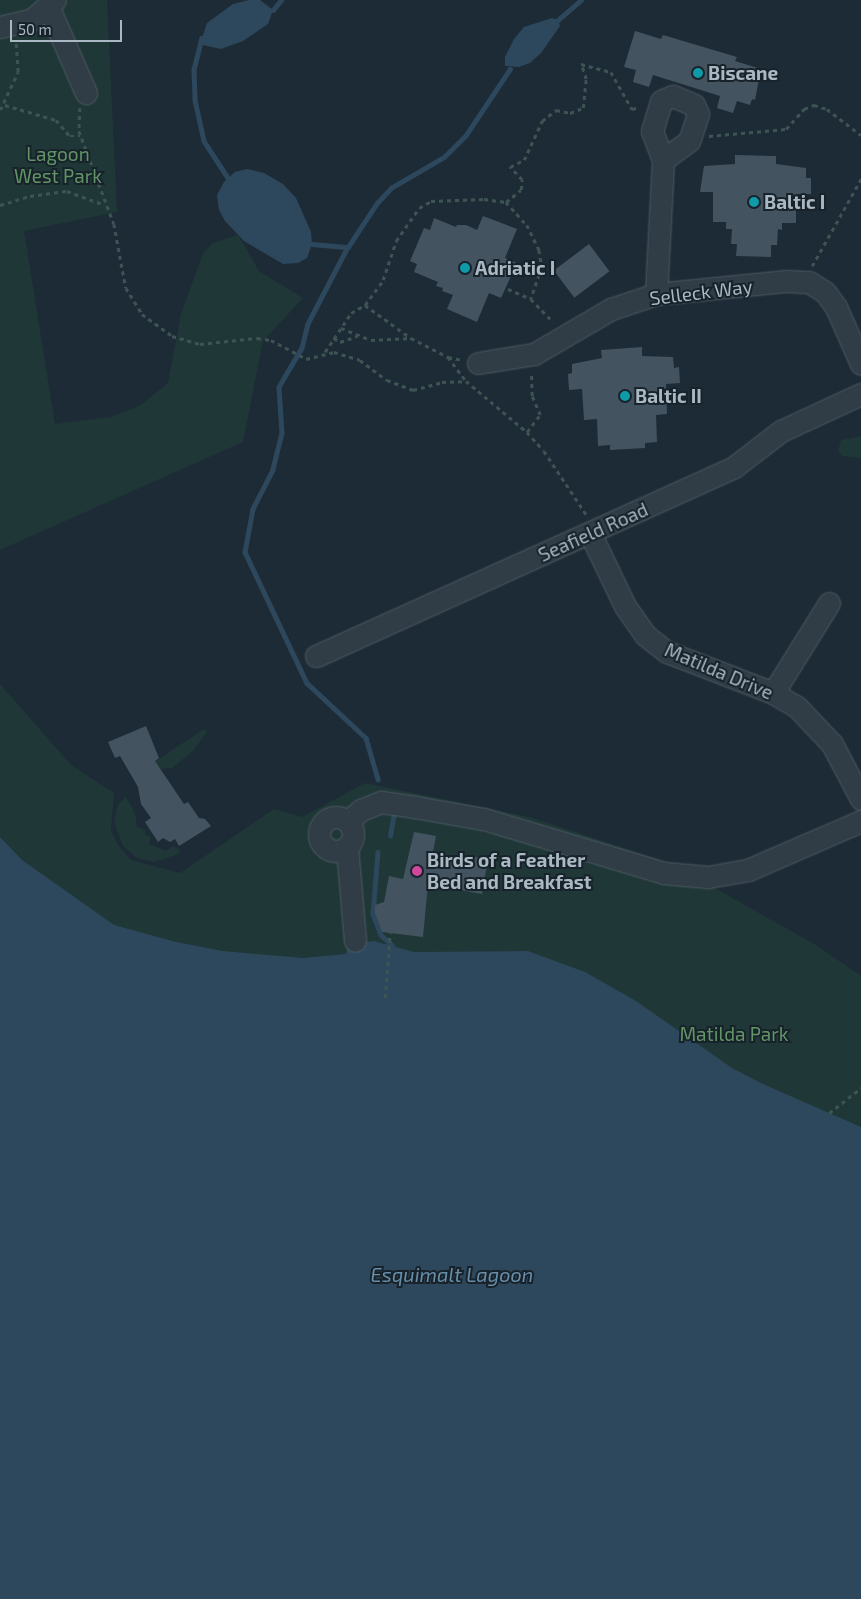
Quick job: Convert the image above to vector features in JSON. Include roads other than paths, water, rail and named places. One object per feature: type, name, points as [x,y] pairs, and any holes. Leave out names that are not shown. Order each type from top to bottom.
[{"type":"street","points":[[8,26],[31,20],[52,3],[86,92]]},
{"type":"street","points":[[656,294],[663,160],[652,131],[661,101],[674,96],[694,106],[698,114],[689,141],[663,160]]},
{"type":"street","name":"Selleck Way","points":[[478,363],[534,354],[611,309],[656,294],[787,281],[809,282],[825,292],[836,307],[861,364]]},
{"type":"street","name":"Seafield Road","points":[[316,656],[734,467],[781,431],[861,394]]},
{"type":"street","name":"Matilda Drive","points":[[590,533],[625,606],[645,635],[667,652],[773,692],[797,707],[832,744],[861,799]]},
{"type":"street","points":[[773,692],[829,603]]},
{"type":"street","points":[[348,821],[361,810],[381,802],[415,807],[484,820],[664,873],[708,876],[748,870],[861,822]]},
{"type":"street","points":[[348,847],[330,850],[319,836],[320,826],[331,817],[340,816],[348,821],[354,834],[348,847],[355,941]]},
{"type":"water","points":[[249,0],[260,0],[273,10],[268,24],[243,41],[221,49],[203,45],[202,38],[207,23],[233,4]]},
{"type":"water","points":[[552,18],[558,20],[560,26],[541,53],[530,63],[519,67],[505,66],[505,57],[514,39],[524,27]]},
{"type":"water","points":[[247,169],[264,173],[283,184],[296,198],[311,232],[312,244],[307,258],[298,263],[283,264],[244,241],[225,221],[219,210],[217,195],[224,182],[235,172]]},
{"type":"water","name":"Esquimalt Lagoon","points":[[0,837],[22,860],[114,925],[176,942],[223,951],[303,958],[346,954],[348,945],[374,941],[414,952],[528,951],[585,972],[636,1001],[732,1068],[763,1084],[861,1127],[861,1599],[0,1599]]},
{"type":"waterway","points":[[273,10],[281,0]]},
{"type":"waterway","points":[[558,20],[581,0]]},
{"type":"waterway","points":[[202,38],[194,69],[195,100],[204,141],[228,178]]},
{"type":"waterway","points":[[312,244],[348,247],[377,203],[391,188],[444,157],[466,135],[510,69]]},
{"type":"waterway","points":[[348,247],[308,324],[302,348],[279,387],[282,433],[273,470],[253,509],[245,552],[307,683],[366,738],[378,779]]},
{"type":"waterway","points":[[390,836],[394,813]]},
{"type":"waterway","points":[[378,852],[373,914],[381,935],[392,945]]},
{"type":"place","name":"Biscane","points":[[698,73]]},
{"type":"place","name":"Baltic I","points":[[754,202]]},
{"type":"place","name":"Adriatic I","points":[[465,268]]},
{"type":"place","name":"Baltic II","points":[[625,396]]},
{"type":"place","name":"Birds of a Feather Bed and Breakfast","points":[[417,871]]},
{"type":"park label","name":"Lagoon West Park","points":[[58,165]]},
{"type":"park label","name":"Matilda Park","points":[[734,1034]]}]
